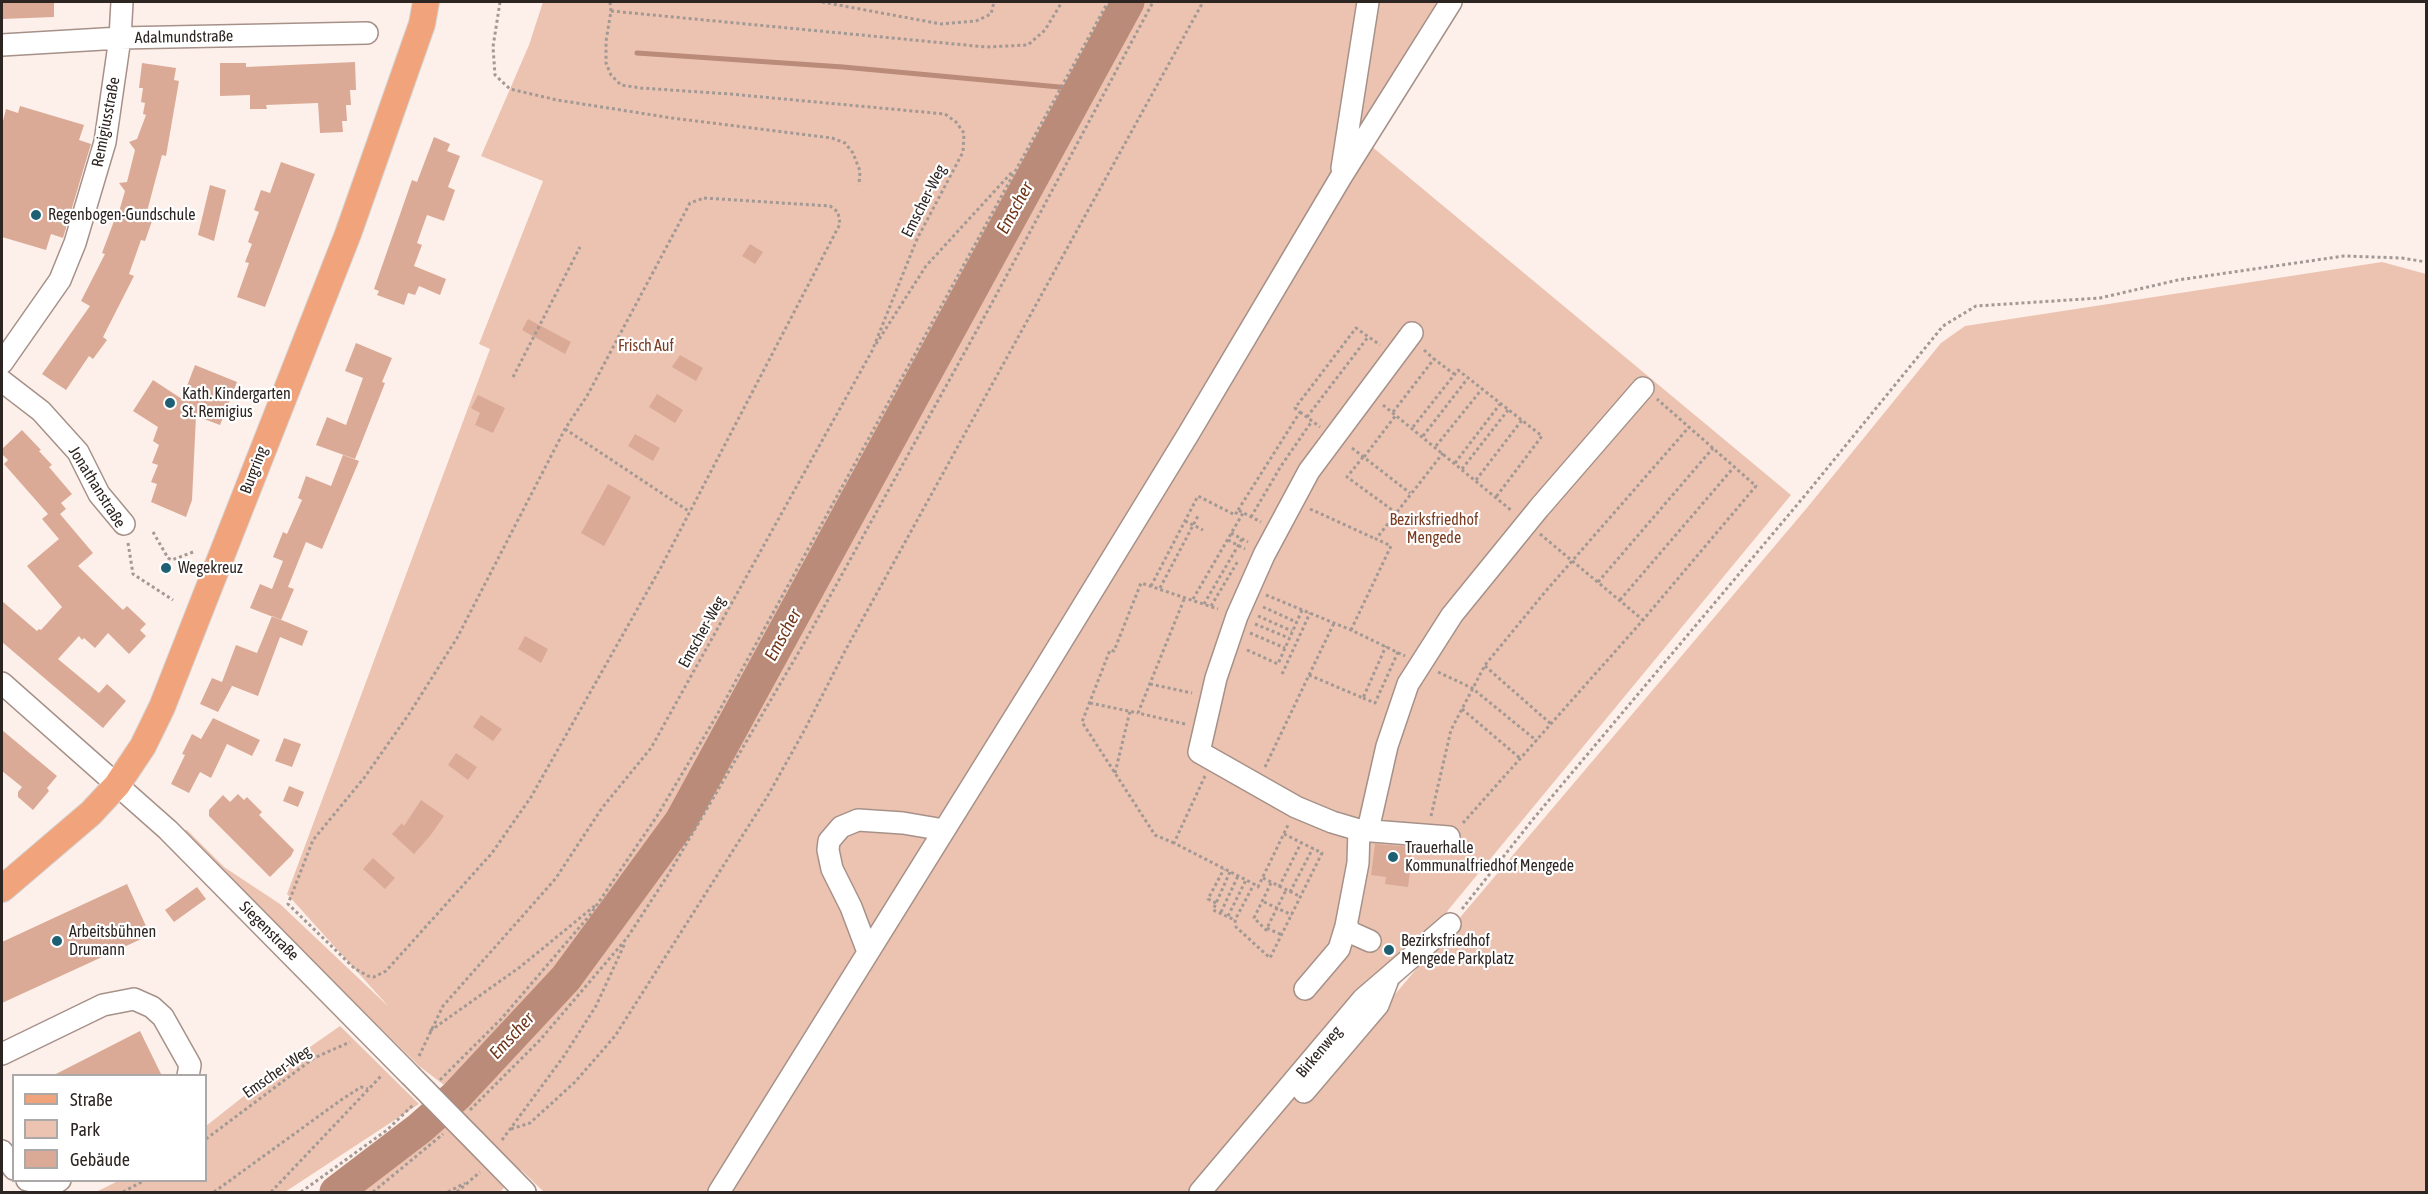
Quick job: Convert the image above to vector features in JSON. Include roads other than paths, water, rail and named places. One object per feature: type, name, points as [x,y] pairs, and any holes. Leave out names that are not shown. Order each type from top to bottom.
[{"type":"main road","name":"Burgring","points":[[2,889],[91,813],[117,785],[143,746],[162,707],[348,234],[422,24],[426,2]]},
{"type":"street","name":"Remigiusstraße","points":[[2,363],[60,280],[75,243],[105,142],[120,38],[122,2]]},
{"type":"street","points":[[1341,177],[1368,2]]},
{"type":"street","points":[[719,1192],[1189,433],[1341,177],[1451,2]]},
{"type":"street","name":"Adalmundstraße","points":[[2,45],[120,38],[367,33]]},
{"type":"street","points":[[1417,340],[1395,356],[1309,471],[1292,501],[1239,613],[1212,698],[1198,752],[1296,807],[1332,822],[1364,830],[1449,837]]},
{"type":"street","name":"Jonathanstraße","points":[[2,381],[41,411],[78,452],[99,494],[124,524]]},
{"type":"street","points":[[1305,989],[1340,949],[1364,830],[1387,746],[1408,684],[1452,615],[1527,523],[1644,388]]},
{"type":"street","name":"Siegenstraße","points":[[2,683],[176,837],[525,1192]]},
{"type":"street","points":[[868,952],[851,907],[832,869],[828,850],[829,841],[841,827],[858,820],[903,823],[944,830]]},
{"type":"street","name":"Birkenweg","points":[[1200,1192],[1363,999],[1450,924]]},
{"type":"street","points":[[1346,926],[1352,933],[1370,941]]},
{"type":"street","points":[[1219,1192],[1378,1005],[1390,976]]},
{"type":"street","points":[[2,1054],[103,1005],[134,999],[152,1007],[164,1017],[190,1065],[188,1074]]},
{"type":"street","points":[[2,1151],[12,1166]]},
{"type":"street","points":[[37,1182],[52,1185],[57,1182]]},
{"type":"waterway","name":"Emscher","points":[[336,1192],[420,1128],[456,1096],[566,978],[681,821],[1128,2]]},
{"type":"waterway","points":[[637,53],[843,67],[1081,89]]},
{"type":"place","name":"Regenbogen-Gundschule","points":[[36,215]]},
{"type":"place","name":"Kath. Kindergarten St. Remigius","points":[[170,403]]},
{"type":"place","name":"Wegekreuz","points":[[166,568]]},
{"type":"place","name":"Trauerhalle Kommunalfriedhof Mengede","points":[[1393,857]]},
{"type":"place","name":"Arbeitsbühnen Drumann","points":[[57,941]]},
{"type":"place","name":"Bezirksfriedhof Mengede Parkplatz","points":[[1389,950]]},
{"type":"park label","name":"Frisch Auf","points":[[646,346]]},
{"type":"park label","name":"Bezirksfriedhof Mengede","points":[[1434,529]]}]
